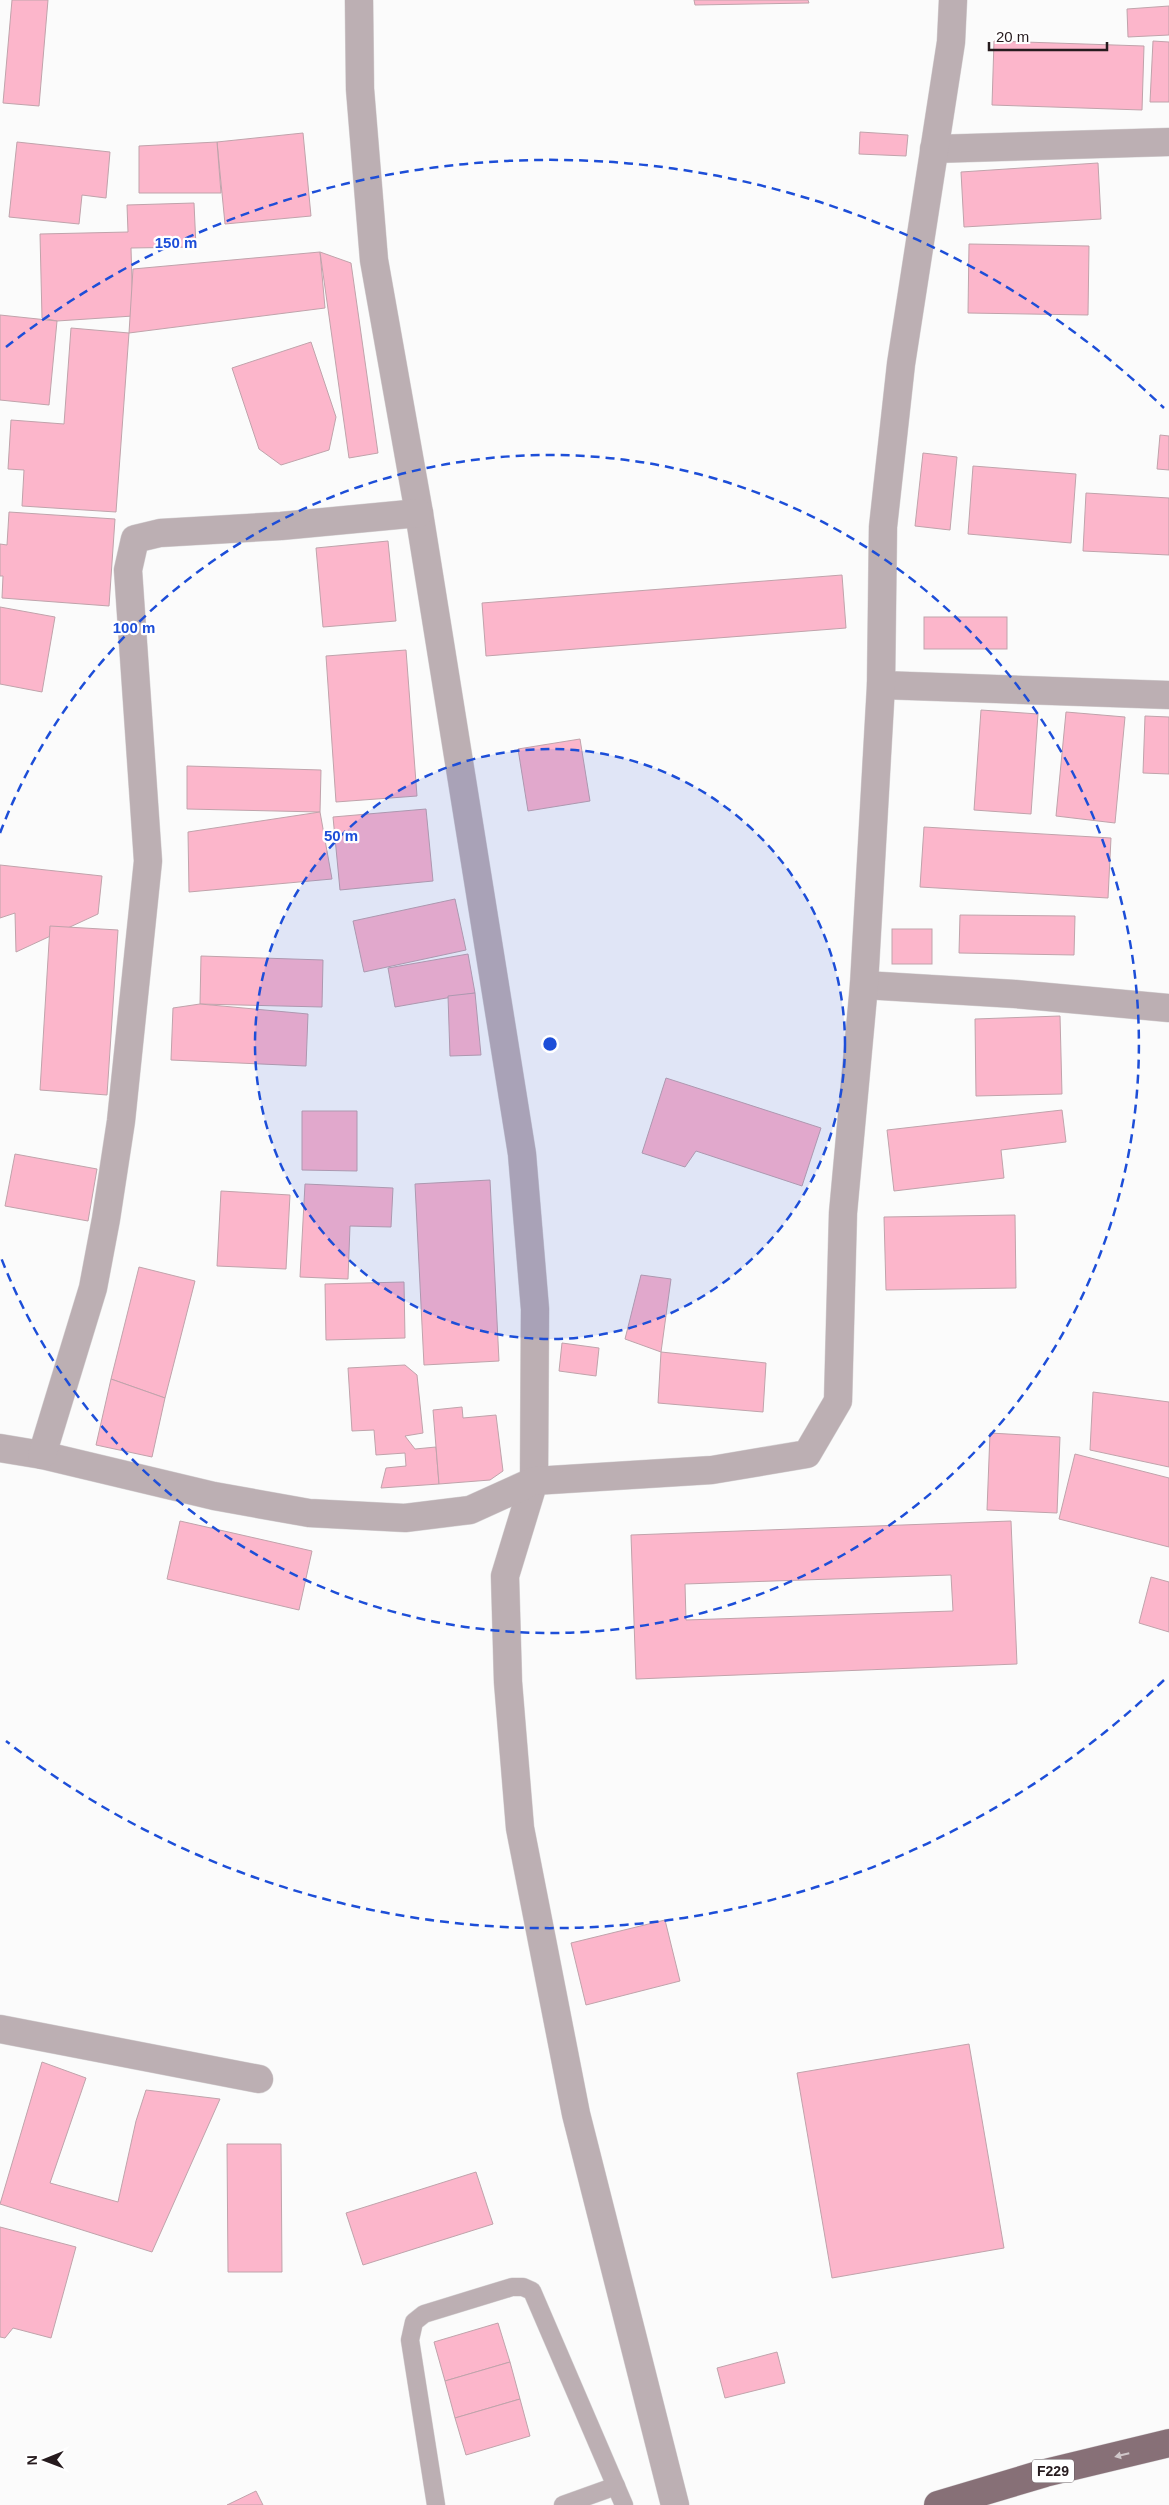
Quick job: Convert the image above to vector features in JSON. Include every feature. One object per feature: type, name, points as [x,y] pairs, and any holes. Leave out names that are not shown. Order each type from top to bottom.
[{"type":"main road","name":"F229","points":[[938,2505],[1045,2473],[1169,2443]]},
{"type":"street","points":[[359,0],[360,89],[374,260],[419,512],[522,1154],[536,1309],[534,1481],[505,1576],[508,1682],[520,1828],[576,2114],[674,2505]]},
{"type":"street","points":[[0,1448],[42,1455],[214,1496],[300,1511],[405,1518],[470,1510],[534,1481],[712,1470],[806,1454],[838,1401],[843,1213],[864,984],[881,685],[883,527],[901,364],[951,42],[953,0]]},
{"type":"street","points":[[934,149],[1169,142]]},
{"type":"street","points":[[42,1455],[93,1288],[106,1219],[121,1121],[148,861],[128,570],[135,539],[160,533],[281,526],[419,512]]},
{"type":"street","points":[[881,685],[1169,695]]},
{"type":"street","points":[[864,984],[1015,994],[1169,1008]]},
{"type":"street","points":[[0,2029],[259,2079]]},
{"type":"lane","points":[[436,2505],[410,2340],[414,2322],[424,2314],[512,2287],[523,2287],[532,2291],[624,2505]]},
{"type":"lane","points":[[563,2505],[616,2486]]},
{"type":"building","points":[[12,0],[48,0],[39,106],[3,103]]},
{"type":"building","points":[[694,0],[808,0],[809,3],[695,5]]},
{"type":"building","points":[[1169,6],[1169,35],[1128,37],[1127,9]]},
{"type":"building","points":[[994,41],[1144,46],[1142,110],[992,105]]},
{"type":"building","points":[[1153,41],[1169,42],[1169,102],[1150,102]]},
{"type":"building","points":[[860,132],[908,135],[906,156],[859,154]]},
{"type":"building","points":[[303,133],[311,216],[225,224],[217,142]]},
{"type":"building","points":[[17,142],[110,152],[106,198],[82,195],[79,224],[9,217]]},
{"type":"building","points":[[217,142],[221,193],[139,193],[139,146]]},
{"type":"building","points":[[1098,163],[1101,219],[964,227],[961,172]]},
{"type":"building","points":[[194,203],[196,247],[131,248],[133,316],[57,321],[42,318],[40,234],[128,232],[127,205]]},
{"type":"building","points":[[969,244],[1089,246],[1088,315],[968,313]]},
{"type":"building","points":[[320,252],[325,308],[129,333],[133,269]]},
{"type":"building","points":[[320,252],[351,263],[378,453],[349,458]]},
{"type":"building","points":[[0,315],[57,321],[49,405],[0,400]]},
{"type":"building","points":[[71,328],[129,333],[116,512],[22,506],[24,470],[8,469],[11,420],[64,424]]},
{"type":"building","points":[[311,342],[336,417],[329,450],[281,465],[259,449],[232,368]]},
{"type":"building","points":[[1160,435],[1169,436],[1169,470],[1157,469]]},
{"type":"building","points":[[923,453],[957,457],[950,530],[915,526]]},
{"type":"building","points":[[973,466],[1076,474],[1071,543],[968,534]]},
{"type":"building","points":[[1086,493],[1169,498],[1169,555],[1083,551]]},
{"type":"building","points":[[9,512],[115,519],[109,606],[2,598],[3,576],[0,576],[0,544],[7,545]]},
{"type":"building","points":[[388,541],[396,621],[323,627],[316,548]]},
{"type":"building","points":[[842,575],[846,628],[486,656],[482,603]]},
{"type":"building","points":[[0,607],[55,617],[42,692],[0,684]]},
{"type":"building","points":[[924,617],[1007,617],[1007,649],[924,649]]},
{"type":"building","points":[[406,650],[417,796],[336,802],[326,656]]},
{"type":"building","points":[[981,710],[1038,714],[1031,814],[974,810]]},
{"type":"building","points":[[1066,712],[1125,717],[1115,823],[1056,816]]},
{"type":"building","points":[[1145,716],[1169,717],[1169,774],[1143,773]]},
{"type":"building","points":[[580,739],[590,801],[528,811],[518,749]]},
{"type":"building","points":[[187,766],[321,770],[320,812],[187,809]]},
{"type":"building","points":[[426,809],[433,881],[340,890],[333,817]]},
{"type":"building","points":[[320,812],[332,879],[189,892],[188,832]]},
{"type":"building","points":[[924,827],[1111,838],[1108,898],[920,887]]},
{"type":"building","points":[[0,865],[102,876],[98,914],[16,952],[15,913],[0,918]]},
{"type":"building","points":[[455,899],[466,950],[364,972],[353,921]]},
{"type":"building","points":[[960,915],[1075,916],[1074,955],[959,953]]},
{"type":"building","points":[[50,926],[118,930],[107,1095],[40,1090]]},
{"type":"building","points":[[892,929],[932,929],[932,964],[892,964]]},
{"type":"building","points":[[468,954],[475,993],[395,1007],[388,968]]},
{"type":"building","points":[[201,956],[323,960],[322,1007],[200,1004]]},
{"type":"building","points":[[475,993],[481,1055],[450,1056],[448,996]]},
{"type":"building","points":[[200,1004],[308,1014],[306,1066],[171,1060],[173,1008]]},
{"type":"building","points":[[1060,1016],[1062,1094],[976,1096],[975,1019]]},
{"type":"building","points":[[666,1078],[821,1128],[802,1186],[696,1151],[685,1167],[642,1153]]},
{"type":"building","points":[[1062,1110],[1066,1142],[1001,1150],[1004,1178],[894,1191],[887,1130]]},
{"type":"building","points":[[302,1111],[357,1111],[357,1171],[302,1170]]},
{"type":"building","points":[[15,1154],[97,1169],[88,1221],[5,1206]]},
{"type":"building","points":[[490,1180],[499,1361],[424,1365],[415,1184]]},
{"type":"building","points":[[305,1184],[393,1188],[391,1227],[350,1226],[348,1279],[300,1277]]},
{"type":"building","points":[[221,1191],[290,1195],[286,1269],[217,1266]]},
{"type":"building","points":[[1015,1215],[1016,1288],[886,1290],[884,1217]]},
{"type":"building","points":[[139,1267],[195,1281],[165,1398],[111,1379]]},
{"type":"building","points":[[641,1275],[671,1279],[661,1352],[625,1339]]},
{"type":"building","points":[[404,1282],[405,1338],[326,1340],[325,1284]]},
{"type":"building","points":[[562,1343],[599,1348],[596,1376],[559,1371]]},
{"type":"building","points":[[661,1352],[766,1363],[763,1412],[658,1403]]},
{"type":"building","points":[[405,1365],[417,1375],[423,1433],[405,1436],[415,1449],[436,1447],[439,1484],[381,1488],[386,1468],[406,1466],[405,1453],[376,1455],[374,1430],[352,1431],[348,1368]]},
{"type":"building","points":[[111,1379],[165,1398],[152,1457],[96,1445]]},
{"type":"building","points":[[1093,1392],[1169,1402],[1169,1467],[1090,1450]]},
{"type":"building","points":[[462,1407],[463,1418],[496,1415],[503,1471],[490,1480],[439,1484],[433,1410]]},
{"type":"building","points":[[990,1433],[1060,1437],[1057,1513],[987,1510]]},
{"type":"building","points":[[1075,1454],[1169,1478],[1169,1547],[1059,1519]]},
{"type":"building","points":[[180,1521],[312,1551],[299,1610],[167,1579]]},
{"type":"building","points":[[1011,1521],[1017,1664],[636,1679],[631,1535]],"holes":[[[951,1575],[953,1611],[686,1620],[685,1584]]]},
{"type":"building","points":[[1151,1577],[1169,1582],[1169,1632],[1139,1623]]},
{"type":"building","points":[[665,1920],[680,1981],[586,2005],[571,1943]]},
{"type":"building","points":[[969,2044],[1004,2248],[832,2278],[797,2073]]},
{"type":"building","points":[[42,2062],[86,2078],[50,2183],[118,2202],[136,2121],[146,2090],[220,2099],[152,2252],[0,2204]]},
{"type":"building","points":[[227,2144],[281,2144],[282,2272],[228,2272]]},
{"type":"building","points":[[476,2172],[493,2224],[363,2265],[346,2213]]},
{"type":"building","points":[[0,2227],[76,2247],[51,2338],[13,2328],[5,2338],[0,2337]]},
{"type":"building","points":[[498,2323],[510,2362],[445,2381],[434,2342]]},
{"type":"building","points":[[777,2352],[785,2383],[725,2398],[717,2368]]},
{"type":"building","points":[[510,2362],[520,2399],[455,2418],[445,2381]]},
{"type":"building","points":[[520,2399],[530,2436],[466,2455],[455,2418]]},
{"type":"building","points":[[256,2491],[263,2505],[227,2505]]}]
